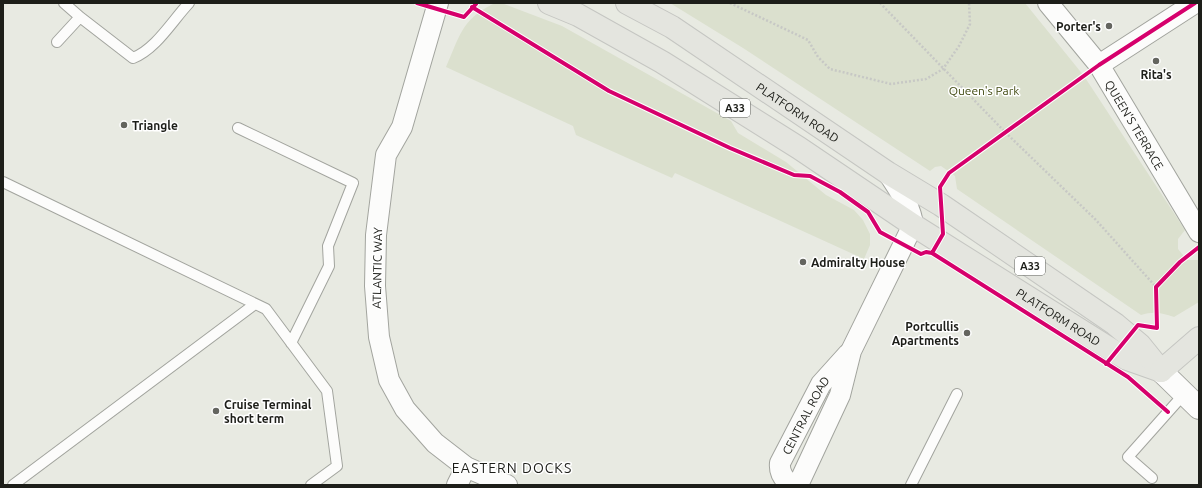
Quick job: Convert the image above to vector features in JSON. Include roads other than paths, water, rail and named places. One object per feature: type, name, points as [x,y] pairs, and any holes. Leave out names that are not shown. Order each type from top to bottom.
[{"type":"main road","name":"PLATFORM ROAD","points":[[549,3],[578,15],[662,62],[799,148],[913,225],[1115,352],[1127,359],[1161,372]]},
{"type":"main road","name":"PLATFORM ROAD","points":[[627,3],[672,27],[888,173],[941,205],[1115,324],[1140,345],[1161,372]]},
{"type":"main road","points":[[1191,401],[1161,372],[1199,338]]},
{"type":"street","name":"ATLANTIC WAY","points":[[438,3],[402,127],[386,155],[376,236],[375,286],[379,337],[389,380],[405,409],[435,443],[466,467],[507,485]]},
{"type":"street","name":"QUEEN'S TERRACE","points":[[1048,3],[1099,65],[1199,232]]},
{"type":"street","points":[[1099,65],[1195,3]]},
{"type":"street","points":[[888,173],[908,204],[913,225]]},
{"type":"street","name":"CENTRAL ROAD","points":[[798,485],[840,395],[851,351],[913,225]]},
{"type":"street","name":"CENTRAL ROAD","points":[[791,485],[786,481],[782,474],[780,463],[821,384],[851,351]]},
{"type":"street","points":[[457,485],[466,467]]},
{"type":"lane","points":[[64,3],[133,58],[140,55],[153,44],[188,3]]},
{"type":"lane","points":[[57,42],[80,17]]},
{"type":"lane","points":[[238,128],[353,183],[328,246],[329,266],[291,343]]},
{"type":"lane","points":[[3,182],[266,309],[327,391],[337,466],[311,485]]},
{"type":"lane","points":[[13,485],[256,304]]},
{"type":"lane","points":[[911,485],[957,394]]},
{"type":"lane","points":[[1152,478],[1128,457],[1191,401]]},
{"type":"place","name":"Porter's","points":[[1109,26]]},
{"type":"place","name":"Rita's","points":[[1156,61]]},
{"type":"place","name":"Triangle","points":[[124,125]]},
{"type":"place","name":"Admiralty House","points":[[803,262]]},
{"type":"place","name":"Portcullis Apartments","points":[[967,333]]},
{"type":"place","name":"Cruise Terminal short term","points":[[216,411]]},
{"type":"district","name":"EASTERN DOCKS","points":[[512,468]]},
{"type":"park label","name":"Queen's Park","points":[[984,90]]}]
